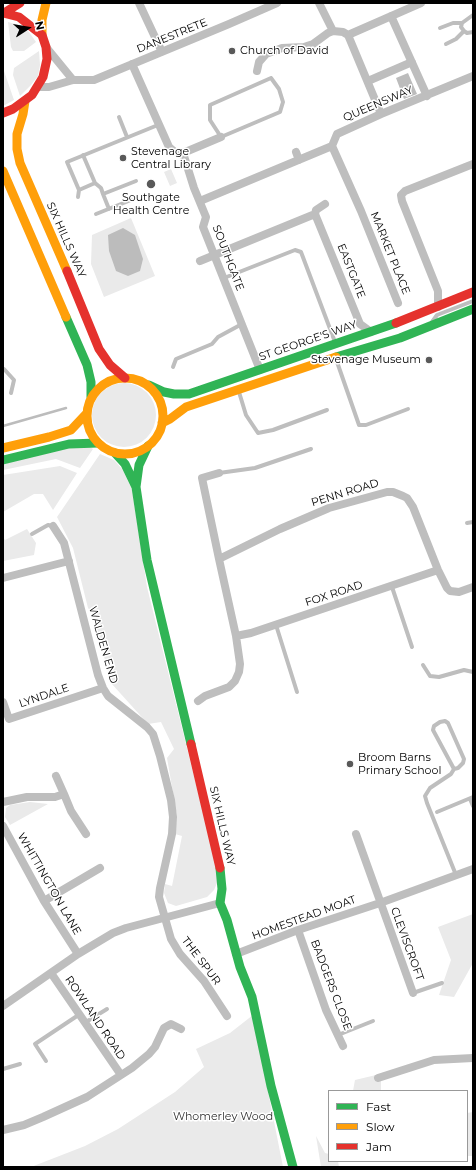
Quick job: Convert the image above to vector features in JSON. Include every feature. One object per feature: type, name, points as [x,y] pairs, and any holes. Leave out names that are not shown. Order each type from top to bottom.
[{"type":"main road","points":[[3,13],[20,3]]},
{"type":"main road","points":[[3,113],[13,109],[25,101],[38,87],[46,69],[46,47],[42,35],[42,20],[46,3]]},
{"type":"main road","points":[[3,13],[19,18],[42,35]]},
{"type":"main road","name":"SIX HILLS WAY","points":[[25,101],[18,134],[17,148],[20,163],[99,349],[110,365],[125,378]]},
{"type":"main road","points":[[3,171],[87,365],[91,382],[91,397],[87,413],[90,432],[98,443],[115,453],[137,451],[148,446],[154,440],[162,422],[163,414],[160,402],[149,385],[133,378],[116,379],[102,386],[91,397]]},
{"type":"main road","name":"ST GEORGE'S WAY","points":[[149,385],[164,392],[189,394],[371,332],[473,292]]},
{"type":"main road","points":[[162,422],[170,419],[186,407],[335,357],[430,328],[473,309]]},
{"type":"main road","points":[[3,448],[71,430],[87,413]]},
{"type":"main road","points":[[3,460],[69,444],[98,443]]},
{"type":"main road","name":"SIX HILLS WAY","points":[[148,446],[139,465],[136,487],[147,560],[221,873],[222,889],[220,903],[227,920],[240,967],[252,997],[271,1086],[293,1167]]},
{"type":"main road","name":"SIX HILLS WAY","points":[[115,453],[124,464],[136,487]]},
{"type":"street","points":[[139,3],[162,52]]},
{"type":"street","name":"DANESTRETE","points":[[38,87],[49,87],[73,80],[94,80],[277,3]]},
{"type":"street","points":[[320,3],[333,31]]},
{"type":"street","points":[[258,71],[259,62],[266,54],[282,48],[304,47],[313,44],[333,31],[348,34],[421,3]]},
{"type":"street","points":[[392,16],[427,96]]},
{"type":"street","points":[[348,34],[381,114]]},
{"type":"street","points":[[46,47],[73,80]]},
{"type":"street","points":[[368,81],[412,62]]},
{"type":"street","points":[[132,64],[158,125],[169,147],[175,152],[183,153],[221,137]]},
{"type":"street","name":"QUEENSWAY","points":[[200,201],[298,156],[332,146],[337,134],[473,76]]},
{"type":"street","name":"MARKET PLACE","points":[[332,146],[353,202],[365,209],[398,303]]},
{"type":"street","name":"SOUTHGATE","points":[[183,153],[206,217],[203,228],[260,370]]},
{"type":"street","points":[[438,307],[438,291],[402,201],[401,195],[405,191],[473,164]]},
{"type":"street","points":[[200,261],[315,214],[316,210],[324,204]]},
{"type":"street","name":"EASTGATE","points":[[315,214],[360,324],[371,332]]},
{"type":"street","points":[[198,701],[204,696],[229,687],[235,681],[239,672],[240,664],[236,636],[202,478],[219,473]]},
{"type":"street","name":"PENN ROAD","points":[[219,559],[280,529],[329,508],[380,493],[393,492],[403,496],[410,503],[444,584],[450,591],[459,592],[473,587]]},
{"type":"street","name":"WALDEN END","points":[[53,526],[64,543],[98,675],[103,688],[108,696],[153,734],[160,756],[171,800],[173,817],[172,834],[159,897],[164,917]]},
{"type":"street","points":[[3,578],[69,561]]},
{"type":"street","name":"FOX ROAD","points":[[236,636],[251,633],[392,587],[438,570]]},
{"type":"street","name":"LYNDALE","points":[[3,702],[9,719],[103,688]]},
{"type":"street","points":[[56,776],[71,811],[86,834]]},
{"type":"street","points":[[3,802],[27,797],[55,797],[64,794]]},
{"type":"street","name":"WHITTINGTON LANE","points":[[3,826],[44,901],[78,954]]},
{"type":"street","points":[[356,834],[380,903]]},
{"type":"street","points":[[44,901],[100,868]]},
{"type":"street","name":"HOMESTEAD MOAT","points":[[236,954],[298,930],[473,870]]},
{"type":"street","points":[[3,1006],[78,954],[113,933],[164,917],[220,903]]},
{"type":"street","name":"CLEVISCROFT","points":[[380,903],[413,993]]},
{"type":"street","name":"THE SPUR","points":[[164,917],[171,939],[180,954],[204,981],[227,1016]]},
{"type":"street","name":"BADGERS CLOSE","points":[[298,930],[326,1010],[344,1046]]},
{"type":"street","name":"ROWLAND ROAD","points":[[51,973],[121,1075]]},
{"type":"street","name":"ROWLAND ROAD","points":[[3,1130],[64,1109],[87,1097],[150,1054],[164,1028],[171,1024],[181,1029]]},
{"type":"street","points":[[378,1078],[434,1060],[473,1058]]},
{"type":"lane","points":[[440,28],[453,23],[462,23],[473,15]]},
{"type":"lane","points":[[462,23],[461,27],[464,31],[467,33],[473,32]]},
{"type":"lane","points":[[446,44],[456,39],[464,31]]},
{"type":"lane","points":[[271,78],[279,89],[283,102],[280,112],[221,137],[210,120],[210,105],[271,78]]},
{"type":"lane","points":[[119,118],[127,137]]},
{"type":"lane","points":[[78,197],[79,190],[67,162],[158,125]]},
{"type":"lane","points":[[83,155],[95,184],[101,188],[104,194],[109,209]]},
{"type":"lane","points":[[104,194],[136,181]]},
{"type":"lane","points":[[79,190],[95,184]]},
{"type":"lane","points":[[96,214],[131,200]]},
{"type":"lane","points":[[224,278],[295,250],[301,252],[336,344]]},
{"type":"lane","points":[[430,328],[437,315],[473,300]]},
{"type":"lane","points":[[173,367],[176,359],[213,346],[218,337],[242,323]]},
{"type":"lane","points":[[335,357],[359,425],[366,425],[408,409]]},
{"type":"lane","points":[[4,368],[14,380],[11,393]]},
{"type":"lane","points":[[238,389],[246,415],[258,433],[273,430],[327,410]]},
{"type":"lane","points":[[219,473],[255,468],[311,449]]},
{"type":"lane","points":[[467,523],[473,522]]},
{"type":"lane","points":[[32,534],[48,525],[53,526]]},
{"type":"lane","points":[[392,587],[412,647]]},
{"type":"lane","points":[[276,624],[297,692]]},
{"type":"lane","points":[[424,665],[430,676],[439,677],[464,670],[473,672]]},
{"type":"lane","points":[[454,769],[433,730],[434,726],[440,722],[445,721],[448,723],[464,759],[463,763],[458,768],[454,769],[451,774],[430,788],[425,796],[456,876]]},
{"type":"lane","points":[[438,812],[472,798],[473,806]]},
{"type":"lane","points":[[413,993],[442,983]]},
{"type":"lane","points":[[86,1022],[107,1009]]},
{"type":"lane","points":[[46,1061],[35,1044],[80,1014]]},
{"type":"lane","points":[[338,1035],[373,1021]]},
{"type":"lane","points":[[3,1069],[20,1064]]},
{"type":"green space","points":[[8,22],[19,25],[29,32],[36,42],[24,51],[13,51],[11,47]]},
{"type":"green space","points":[[3,37],[4,71],[14,100],[3,106]]},
{"type":"green space","points":[[39,51],[40,65],[38,76],[20,96],[13,75],[14,68]]},
{"type":"green space","points":[[171,169],[177,183],[170,186],[164,172]]},
{"type":"green space","points":[[131,218],[155,276],[104,297],[91,264],[92,235]]},
{"type":"green space","points":[[124,383],[136,385],[147,392],[154,403],[156,415],[154,427],[147,438],[136,445],[124,447],[112,445],[101,438],[94,427],[92,415],[94,403],[101,392],[112,385]]},
{"type":"green space","points":[[90,447],[93,449],[80,468],[56,459],[3,470],[3,464],[66,448]]},
{"type":"green space","points":[[100,454],[114,460],[123,470],[132,490],[147,587],[218,873],[217,883],[214,890],[207,897],[176,906],[168,903],[164,893],[165,884],[172,886],[182,836],[175,834],[177,816],[167,758],[174,749],[161,722],[148,724],[111,683],[93,614],[88,608],[73,548],[57,517]]},
{"type":"green space","points":[[60,466],[77,473],[53,510],[43,494],[34,494],[3,512],[3,475]]},
{"type":"green space","points":[[27,529],[36,543],[34,555],[3,561],[3,537],[5,540]]},
{"type":"green space","points":[[30,802],[48,804],[10,825],[5,817],[6,808],[10,805]]},
{"type":"green space","points":[[473,914],[473,963],[454,997],[439,995],[451,960],[438,927]]},
{"type":"green space","name":"Whomerley Wood","points":[[253,1015],[283,1167],[31,1167],[85,1146],[118,1129],[175,1092],[204,1067],[196,1049],[230,1033]]},
{"type":"green space","points":[[376,1075],[381,1081],[381,1090],[353,1090],[355,1080]]},
{"type":"green space","points":[[473,1112],[473,1156],[468,1156],[468,1113]]},
{"type":"green space","points":[[316,1136],[325,1153],[328,1154],[328,1162],[338,1162],[339,1167],[321,1167]]},
{"type":"shaded area","points":[[408,73],[417,94],[404,99],[396,78]]},
{"type":"shaded area","points":[[123,228],[135,235],[143,259],[140,271],[128,276],[116,271],[109,251],[108,235]]},
{"type":"waterway","points":[[3,426],[66,408]]},
{"type":"traffic: fast","points":[[336,357],[400,338],[473,309]]},
{"type":"traffic: fast","points":[[66,317],[87,365],[91,382],[91,397]]},
{"type":"traffic: fast","points":[[149,385],[164,392],[189,394],[396,323]]},
{"type":"traffic: fast","points":[[3,460],[69,444],[98,443]]},
{"type":"traffic: fast","points":[[136,487],[139,465],[148,446]]},
{"type":"traffic: fast","points":[[115,453],[125,464],[136,487],[147,560],[191,744]]},
{"type":"traffic: fast","points":[[220,868],[222,889],[220,903],[227,920],[240,967],[252,997],[271,1086],[293,1167]]},
{"type":"traffic: slow","points":[[42,35],[42,20],[46,3]]},
{"type":"traffic: slow","points":[[25,101],[17,134],[17,149],[20,163],[67,271]]},
{"type":"traffic: slow","points":[[3,171],[66,317]]},
{"type":"traffic: slow","points":[[162,423],[186,407],[336,357]]},
{"type":"traffic: slow","points":[[125,378],[139,381],[152,389],[160,402],[163,416],[160,430],[152,443],[139,451],[125,454],[111,451],[98,443],[90,430],[87,416],[90,402],[98,389],[111,381],[125,378]]},
{"type":"traffic: slow","points":[[3,448],[71,430],[87,413]]},
{"type":"traffic: jam","points":[[4,13],[20,3]]},
{"type":"traffic: jam","points":[[3,13],[19,17],[42,35],[46,47],[47,59],[43,77],[32,95],[13,109],[3,113]]},
{"type":"traffic: jam","points":[[67,271],[99,349],[110,365],[125,378]]},
{"type":"traffic: jam","points":[[396,323],[473,292]]},
{"type":"traffic: jam","points":[[191,744],[220,868]]},
{"type":"place","name":"Church of David","points":[[232,51]]},
{"type":"place","name":"Stevenage Central Library","points":[[123,158]]},
{"type":"place","name":"Southgate Health Centre","points":[[151,184]]},
{"type":"place","name":"Stevenage Museum","points":[[429,360]]},
{"type":"place","name":"Broom Barns Primary School","points":[[350,764]]}]
